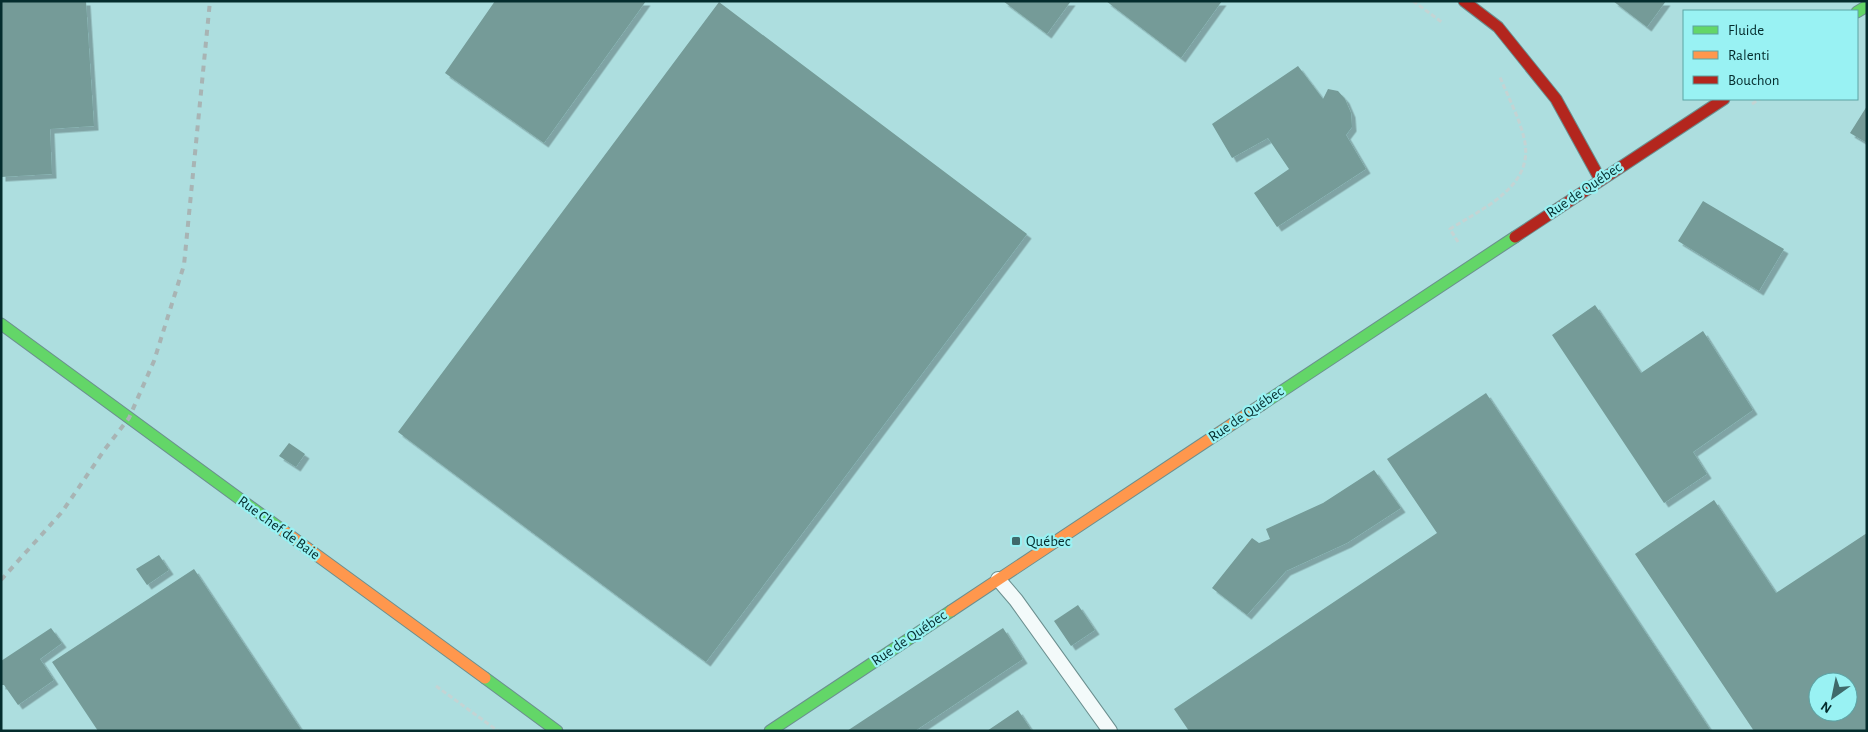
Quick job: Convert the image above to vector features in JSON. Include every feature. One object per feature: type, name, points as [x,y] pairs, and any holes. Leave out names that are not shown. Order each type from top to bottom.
[{"type":"street","points":[[1464,1],[1498,28],[1556,99],[1600,179]]},
{"type":"street","name":"Rue de Québec","points":[[770,731],[1600,179],[1722,100]]},
{"type":"street","name":"Rue Chef de Baie","points":[[1,324],[557,731]]},
{"type":"lane","points":[[998,579],[1016,600],[1110,731]]},
{"type":"path","points":[[1413,1],[1444,24]]},
{"type":"path","points":[[1472,265],[1450,229],[1507,192],[1523,171],[1525,139],[1499,75]]},
{"type":"path","points":[[436,686],[498,731]]},
{"type":"building","points":[[1,1],[86,1],[94,126],[50,129],[52,174],[1,177]]},
{"type":"building","points":[[495,1],[646,1],[544,143],[445,73]]},
{"type":"building","points":[[1003,1],[1071,1],[1047,34]]},
{"type":"building","points":[[1106,1],[1222,1],[1181,58]]},
{"type":"building","points":[[1613,1],[1666,1],[1647,27]]},
{"type":"building","points":[[719,2],[1027,234],[706,662],[398,432]]},
{"type":"building","points":[[1298,66],[1323,99],[1328,89],[1338,91],[1345,99],[1351,113],[1352,127],[1346,135],[1366,169],[1277,227],[1254,193],[1289,169],[1268,138],[1232,158],[1212,124]]},
{"type":"building","points":[[1867,106],[1867,143],[1850,133]]},
{"type":"building","points":[[1703,201],[1784,249],[1759,291],[1678,241]]},
{"type":"building","points":[[1595,305],[1641,373],[1703,331],[1753,410],[1693,452],[1707,474],[1664,503],[1552,335]]},
{"type":"building","points":[[1486,393],[1711,731],[1189,731],[1174,709],[1437,533],[1387,459]]},
{"type":"building","points":[[289,443],[305,454],[296,467],[279,456]]},
{"type":"building","points":[[1374,470],[1401,508],[1347,543],[1286,571],[1247,615],[1212,588],[1252,538],[1259,543],[1270,539],[1266,529],[1323,503]]},
{"type":"building","points":[[1714,500],[1776,593],[1867,533],[1867,731],[1754,731],[1635,554]]},
{"type":"building","points":[[159,555],[169,570],[147,585],[136,569]]},
{"type":"building","points":[[194,569],[302,731],[98,731],[52,662]]},
{"type":"building","points":[[1078,605],[1095,630],[1071,646],[1054,621]]},
{"type":"building","points":[[51,628],[62,643],[40,659],[54,680],[18,705],[4,685],[1,685],[1,661]]},
{"type":"building","points":[[1003,628],[1023,659],[915,731],[847,731]]},
{"type":"building","points":[[1018,710],[1032,731],[987,731]]},
{"type":"railway","points":[[1,580],[62,512],[105,449],[129,418],[154,361],[184,265],[210,1]]},
{"type":"traffic: fast","points":[[1858,11],[1867,6]]},
{"type":"traffic: fast","points":[[1261,405],[1515,237]]},
{"type":"traffic: fast","points":[[1,324],[281,529]]},
{"type":"traffic: fast","points":[[770,731],[951,611]]},
{"type":"traffic: fast","points":[[485,678],[557,731]]},
{"type":"traffic: slow","points":[[951,611],[1261,405]]},
{"type":"traffic: slow","points":[[281,529],[485,678]]},
{"type":"traffic: jam","points":[[1464,1],[1498,27],[1556,99],[1600,179]]},
{"type":"traffic: jam","points":[[1515,237],[1722,100]]},
{"type":"place","name":"Québec","points":[[1016,541]]}]
